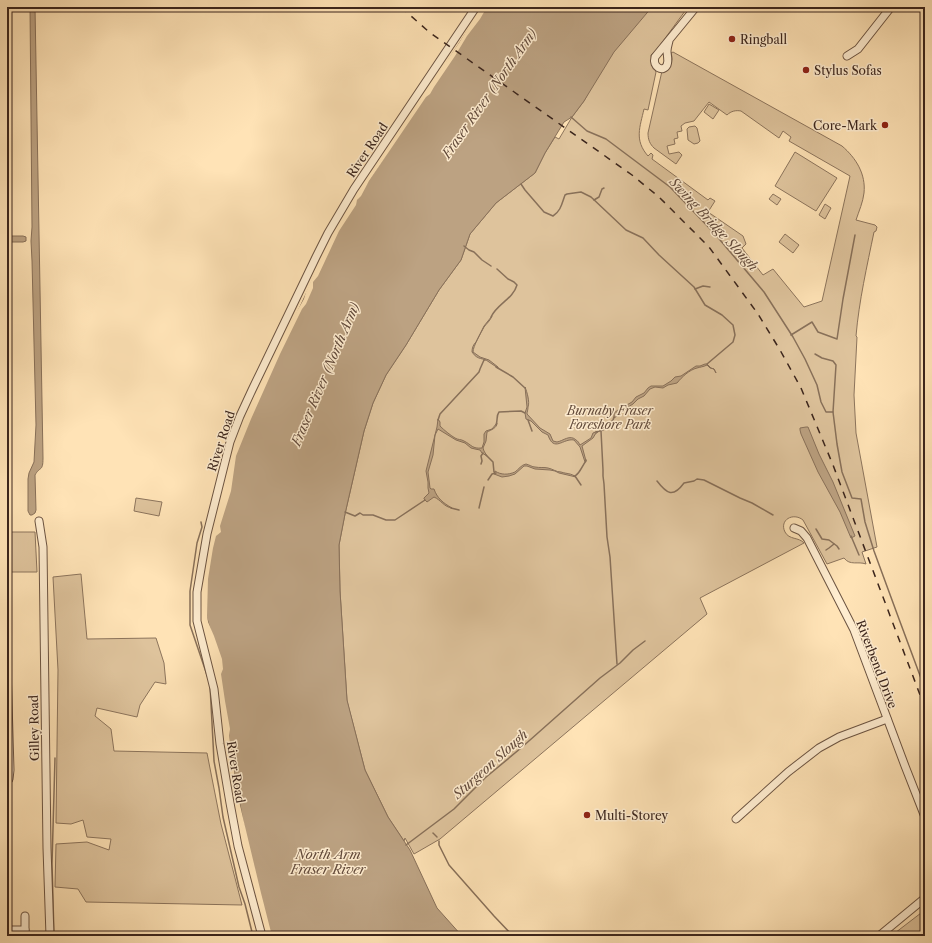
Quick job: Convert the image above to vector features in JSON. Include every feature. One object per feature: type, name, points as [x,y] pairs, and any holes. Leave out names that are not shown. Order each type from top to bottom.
[{"type":"street","name":"River Road","points":[[262,936],[238,846],[221,752],[214,689],[198,621],[197,592],[207,534],[228,450],[240,416],[328,233],[354,189],[476,7]]},
{"type":"street","points":[[669,41],[696,7]]},
{"type":"street","points":[[847,56],[858,49],[890,7]]},
{"type":"street","name":"Gilley Road","points":[[39,520],[43,547],[47,848],[50,936]]},
{"type":"street","name":"Riverbend Drive","points":[[794,528],[801,531],[807,538],[854,630],[925,817]]},
{"type":"street","points":[[7,667],[10,770],[7,780]]},
{"type":"street","points":[[736,819],[788,772],[819,748],[839,738],[887,719]]},
{"type":"street","points":[[879,936],[925,899]]},
{"type":"street","points":[[7,930],[25,933],[25,916]]},
{"type":"green space","name":"Burnaby Fraser Foreshore Park","points":[[634,7],[688,7],[658,48],[651,55],[652,63],[656,72],[648,110],[644,109],[639,133],[644,150],[648,156],[651,153],[653,155],[652,159],[708,200],[710,198],[715,201],[708,212],[743,236],[746,244],[742,248],[763,275],[773,269],[804,307],[822,301],[850,176],[789,141],[791,137],[783,131],[779,138],[741,111],[734,111],[727,115],[709,102],[694,121],[685,123],[681,126],[682,131],[677,132],[678,138],[674,139],[675,144],[667,146],[669,154],[679,152],[682,155],[676,164],[651,145],[648,135],[662,71],[672,62],[671,53],[673,52],[842,146],[856,161],[862,173],[864,193],[856,220],[875,225],[877,227],[876,231],[874,232],[859,310],[856,336],[854,395],[856,433],[877,547],[862,552],[866,564],[851,563],[844,558],[827,564],[803,520],[795,517],[788,518],[784,524],[785,532],[787,535],[804,543],[700,598],[707,614],[440,839],[414,854],[405,838],[404,841],[388,817],[365,770],[347,701],[340,591],[339,545],[364,431],[373,403],[386,375],[439,290],[461,260],[470,234],[496,203],[535,173],[555,137],[559,139],[572,117],[584,101]]},
{"type":"green space","points":[[709,104],[719,110],[713,119],[704,112]]},
{"type":"green space","points":[[695,126],[697,128],[700,141],[694,144],[688,140],[687,129]]},
{"type":"green space","points":[[795,152],[837,178],[816,211],[775,186]]},
{"type":"green space","points":[[773,194],[781,199],[777,205],[769,199]]},
{"type":"green space","points":[[825,204],[831,208],[825,219],[819,215]]},
{"type":"green space","points":[[785,234],[799,245],[793,253],[779,242]]},
{"type":"green space","points":[[136,498],[162,502],[159,516],[134,511]]},
{"type":"green space","points":[[7,532],[35,532],[37,572],[7,572]]},
{"type":"green space","points":[[81,574],[87,639],[156,638],[164,663],[166,684],[155,682],[140,705],[137,717],[97,708],[95,716],[111,729],[114,751],[207,753],[221,824],[242,905],[86,902],[78,889],[55,887],[56,844],[87,842],[109,850],[111,839],[87,837],[83,820],[71,824],[56,823],[58,670],[53,577]]},
{"type":"green space","points":[[921,913],[925,916],[925,936],[891,936]]},
{"type":"water","points":[[30,7],[35,7],[43,458],[42,467],[35,475],[36,510],[32,515],[30,515],[28,511],[28,479],[34,462],[36,425],[31,241]]},
{"type":"water","name":"North Arm Fraser River","points":[[483,7],[652,7],[614,52],[584,101],[572,117],[564,122],[535,173],[496,203],[470,234],[461,260],[439,290],[386,375],[373,403],[364,431],[345,514],[339,545],[340,591],[347,700],[365,770],[388,817],[410,850],[437,908],[462,936],[270,936],[251,865],[234,771],[215,645],[204,608],[207,567],[216,529],[229,490],[234,457],[248,417],[330,243],[362,191]]},
{"type":"water","points":[[7,236],[23,236],[26,237],[26,241],[7,242]]},
{"type":"water","points":[[476,342],[473,352],[480,357],[489,360],[498,368],[487,361],[476,357],[472,352],[472,348]]},
{"type":"water","points":[[707,364],[714,369],[710,368],[707,365],[697,368],[688,372],[677,383],[663,388],[655,387],[650,389],[644,396],[614,418],[614,413],[632,402],[636,397],[644,393],[651,386],[663,386],[675,377],[681,376],[696,366]]},
{"type":"water","points":[[525,387],[529,402],[527,414],[540,428],[550,434],[553,441],[557,442],[566,438],[574,438],[580,445],[591,438],[593,433],[598,431],[593,438],[582,446],[585,462],[580,447],[574,440],[559,444],[553,443],[548,435],[542,432],[531,421],[526,419],[525,413],[527,407]]},
{"type":"water","points":[[438,419],[440,426],[456,439],[463,440],[474,447],[482,448],[484,434],[486,431],[492,429],[497,423],[495,428],[487,432],[486,441],[483,448],[487,456],[480,450],[471,448],[465,443],[456,440],[438,429],[435,435]]},
{"type":"water","points":[[808,427],[855,536],[851,538],[840,512],[818,472],[801,434],[800,428]]},
{"type":"water","points":[[435,435],[433,455],[428,472],[430,488],[434,489],[441,500],[452,508],[434,497],[427,502],[424,499],[429,493],[426,471]]},
{"type":"water","points":[[526,464],[534,467],[550,468],[576,477],[559,473],[555,471],[535,469],[527,466],[524,466],[515,474],[509,476],[502,477],[494,474],[495,471],[502,474],[512,473]]},
{"type":"pier","points":[[481,7],[487,7],[430,94],[426,97],[369,181],[361,196],[357,200],[356,205],[339,231],[318,276],[313,282],[313,288],[306,304],[302,309],[280,354],[236,456],[231,491],[220,526],[221,532],[216,536],[213,548],[208,579],[207,616],[222,659],[223,669],[221,674],[230,729],[229,735],[237,793],[272,936],[268,936],[249,865],[232,771],[213,645],[202,608],[205,567],[214,528],[227,489],[232,456],[246,416],[290,323],[304,299],[329,242],[361,188],[459,43]]},
{"type":"waterway","name":"Swing Bridge Slough","points":[[571,117],[587,131],[606,139],[670,187],[715,234],[764,292],[793,337],[805,359],[817,385],[821,402],[826,412],[833,412]]},
{"type":"waterway","points":[[521,184],[544,212],[553,216],[560,209],[565,195],[581,192],[591,197],[626,230],[643,238],[694,287],[705,305],[722,315],[733,325],[735,335],[733,342],[707,364]]},
{"type":"waterway","points":[[594,200],[599,197],[602,189],[604,188]]},
{"type":"waterway","points":[[791,335],[812,322],[818,332],[837,339],[855,235]]},
{"type":"waterway","points":[[464,246],[491,266]]},
{"type":"waterway","points":[[491,317],[497,308],[509,298],[517,285],[497,269]]},
{"type":"waterway","points":[[695,289],[703,286],[710,287]]},
{"type":"waterway","points":[[815,354],[833,361],[836,365],[833,412],[842,472],[852,498],[861,499],[865,522],[874,551],[925,689]]},
{"type":"waterway","points":[[438,420],[440,414],[479,372],[485,360]]},
{"type":"waterway","points":[[496,367],[513,377],[525,388]]},
{"type":"waterway","points":[[496,425],[499,412],[521,411],[525,413]]},
{"type":"waterway","points":[[596,432],[603,430],[614,417]]},
{"type":"waterway","points":[[528,420],[532,431]]},
{"type":"waterway","points":[[601,431],[607,537],[610,557],[617,664]]},
{"type":"waterway","points":[[481,464],[481,456],[483,453]]},
{"type":"waterway","points":[[486,455],[493,462],[494,472]]},
{"type":"waterway","points":[[575,476],[580,471],[586,460]]},
{"type":"waterway","points":[[488,480],[492,474],[496,473]]},
{"type":"waterway","points":[[574,476],[581,485]]},
{"type":"waterway","points":[[657,481],[664,489],[673,492],[677,491],[684,483],[697,479],[704,480],[752,503],[773,515]]},
{"type":"waterway","points":[[479,508],[484,487]]},
{"type":"waterway","points":[[345,512],[355,516],[360,513],[363,515],[373,515],[386,520],[395,520],[425,500]]},
{"type":"waterway","points":[[451,508],[459,510]]},
{"type":"waterway","points":[[201,522],[202,527],[197,543],[190,591],[190,625],[208,678]]},
{"type":"waterway","points":[[816,529],[822,539],[829,540],[839,549]]},
{"type":"waterway","points":[[851,536],[859,555]]},
{"type":"waterway","points":[[826,550],[834,544]]},
{"type":"waterway","name":"Sturgeon Slough","points":[[406,845],[454,809],[485,778],[645,641]]},
{"type":"waterway","points":[[210,685],[214,761],[223,817],[239,887],[253,936]]},
{"type":"waterway","points":[[54,936],[52,864],[55,758]]},
{"type":"waterway","points":[[433,833],[437,837]]},
{"type":"waterway","points":[[439,841],[439,845],[449,865],[513,936]]},
{"type":"railway","points":[[401,7],[429,32],[632,175],[659,197],[709,247],[758,314],[801,388],[833,465],[925,708]]},
{"type":"place","name":"Ringball","points":[[732,39]]},
{"type":"place","name":"Stylus Sofas","points":[[806,70]]},
{"type":"place","name":"Core-Mark","points":[[885,125]]},
{"type":"place","name":"Multi-Storey","points":[[587,815]]},
{"type":"water label","name":"Fraser River (North Arm)","points":[[489,93]]},
{"type":"water label","name":"Fraser River (North Arm)","points":[[325,374]]}]
